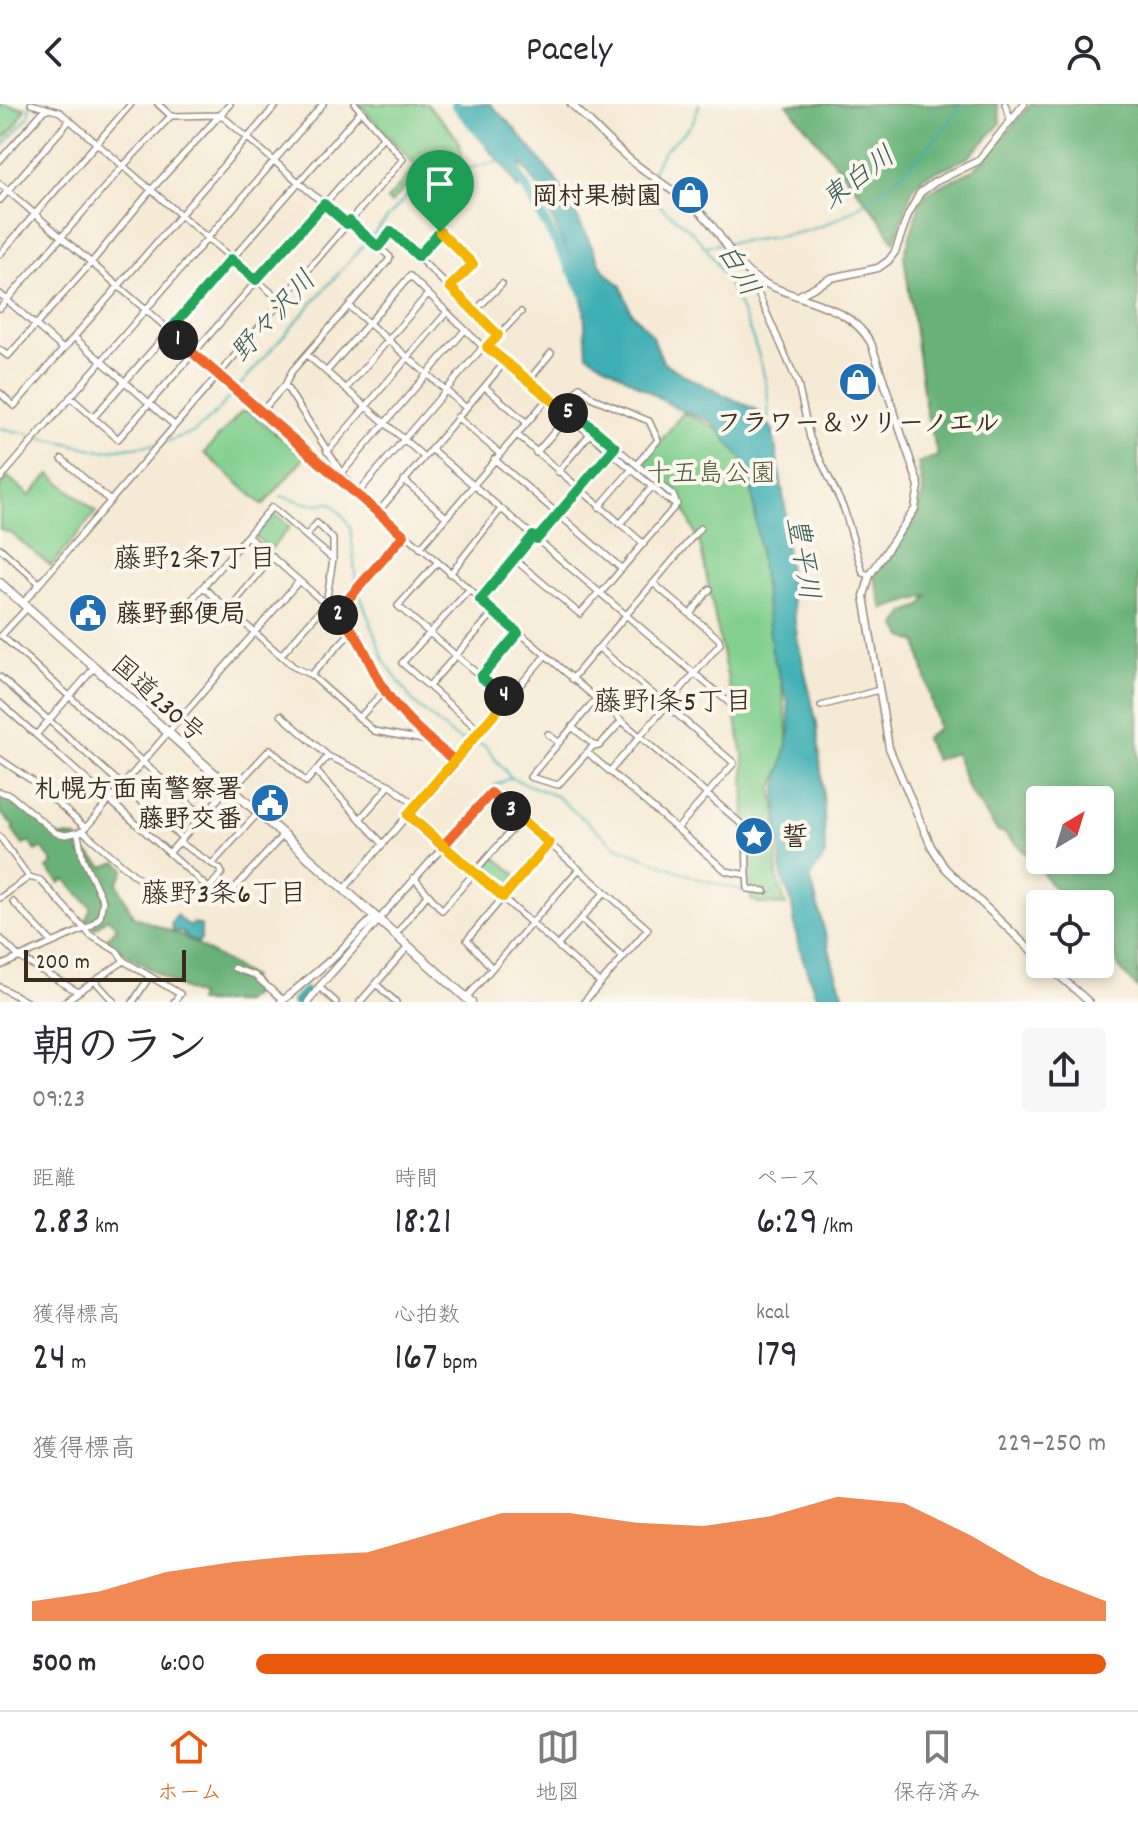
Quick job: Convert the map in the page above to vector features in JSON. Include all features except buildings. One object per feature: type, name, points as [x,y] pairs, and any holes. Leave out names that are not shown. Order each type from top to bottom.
[{"type":"highway","name":"国道230号","points":[[0,583],[468,1000]]},
{"type":"street","points":[[34,104],[60,112],[280,300]]},
{"type":"street","points":[[0,254],[131,104]]},
{"type":"street","points":[[158,104],[171,116],[221,115],[390,257],[262,411]]},
{"type":"street","points":[[0,350],[8,356],[37,326],[151,190],[230,104]]},
{"type":"street","points":[[0,393],[14,406],[277,104]]},
{"type":"street","points":[[0,479],[323,104]]},
{"type":"street","points":[[203,816],[1,637],[39,583],[403,159],[355,104]]},
{"type":"street","points":[[571,104],[621,152],[705,217],[754,277],[839,312],[856,322],[871,343],[919,478],[915,509],[870,575],[864,596],[889,748],[931,846],[945,868],[1026,946]]},
{"type":"street","points":[[1005,104],[1011,121]]},
{"type":"street","points":[[798,296],[831,278],[878,268],[888,261],[895,252],[908,215],[920,193],[978,161],[1024,104]]},
{"type":"street","points":[[0,160],[47,107]]},
{"type":"street","points":[[93,418],[361,111]]},
{"type":"street","points":[[0,308],[123,166],[171,116]]},
{"type":"street","points":[[0,200],[70,120]]},
{"type":"street","points":[[70,397],[118,439],[384,136]]},
{"type":"street","points":[[0,184],[746,828],[748,889],[765,891]]},
{"type":"street","points":[[377,245],[391,231],[498,335]]},
{"type":"street","points":[[418,256],[440,232],[473,264],[450,287]]},
{"type":"street","points":[[326,372],[410,276],[465,330],[562,408],[577,415],[615,447],[652,487],[677,504]]},
{"type":"street","points":[[754,277],[798,384],[810,438],[844,509],[863,573],[870,575]]},
{"type":"street","points":[[474,312],[502,284]]},
{"type":"street","points":[[0,294],[63,349]]},
{"type":"street","points":[[346,389],[428,294]]},
{"type":"street","points":[[350,307],[465,407]]},
{"type":"street","points":[[327,452],[447,312]]},
{"type":"street","points":[[357,494],[446,390],[521,312]]},
{"type":"street","points":[[342,473],[465,330]]},
{"type":"street","points":[[74,337],[174,425]]},
{"type":"street","points":[[529,380],[551,353]]},
{"type":"street","points":[[307,355],[424,457]]},
{"type":"street","points":[[378,512],[506,361]]},
{"type":"street","points":[[285,385],[357,494]]},
{"type":"street","points":[[485,387],[526,422]]},
{"type":"street","points":[[562,408],[580,387],[593,398],[649,421],[658,440],[599,507]]},
{"type":"street","points":[[420,548],[549,397]]},
{"type":"street","points":[[570,414],[574,423],[610,453],[673,495],[677,504]]},
{"type":"street","points":[[536,453],[570,414]]},
{"type":"street","points":[[457,417],[499,453]]},
{"type":"street","points":[[516,434],[644,544]]},
{"type":"street","points":[[558,472],[589,435]]},
{"type":"street","points":[[480,600],[615,447]]},
{"type":"street","points":[[431,449],[734,707]]},
{"type":"street","points":[[62,459],[109,500]]},
{"type":"street","points":[[494,459],[622,569]]},
{"type":"street","points":[[404,480],[445,516]]},
{"type":"street","points":[[620,524],[652,487]]},
{"type":"street","points":[[514,559],[580,614],[677,504]]},
{"type":"street","points":[[188,604],[272,507],[333,559]]},
{"type":"street","points":[[450,574],[501,509]]},
{"type":"street","points":[[281,655],[326,604],[333,559],[332,535],[317,523],[306,536]]},
{"type":"street","points":[[572,679],[700,528]]},
{"type":"street","points":[[336,613],[404,535]]},
{"type":"street","points":[[248,536],[354,629],[385,690],[430,741],[455,761]]},
{"type":"street","points":[[0,548],[39,583]]},
{"type":"street","points":[[229,609],[273,557]]},
{"type":"street","points":[[437,563],[398,606],[507,699]]},
{"type":"street","points":[[0,792],[10,795],[56,833],[82,831],[299,581]]},
{"type":"street","points":[[610,771],[720,644],[719,639],[653,583]]},
{"type":"street","points":[[203,587],[294,667],[311,675],[374,731],[430,741]]},
{"type":"street","points":[[690,614],[710,589]]},
{"type":"street","points":[[469,590],[402,663],[480,731]]},
{"type":"street","points":[[429,687],[494,612]]},
{"type":"street","points":[[311,675],[354,629]]},
{"type":"street","points":[[481,677],[518,633]]},
{"type":"street","points":[[599,648],[734,763],[677,829]]},
{"type":"street","points":[[344,889],[545,656]]},
{"type":"street","points":[[36,735],[94,667]]},
{"type":"street","points":[[0,677],[180,840],[222,873],[209,888]]},
{"type":"street","points":[[359,718],[385,690]]},
{"type":"street","points":[[821,706],[879,690]]},
{"type":"street","points":[[594,745],[558,785],[530,777],[596,699]]},
{"type":"street","points":[[0,703],[223,901],[283,835]]},
{"type":"street","points":[[281,715],[328,756],[390,785],[416,806]]},
{"type":"street","points":[[572,727],[599,746],[621,721]]},
{"type":"street","points":[[548,734],[559,743]]},
{"type":"street","points":[[169,853],[270,749],[306,782],[328,756]]},
{"type":"street","points":[[587,752],[726,871],[747,875]]},
{"type":"street","points":[[0,759],[34,782],[82,831],[140,880]]},
{"type":"street","points":[[316,771],[383,844]]},
{"type":"street","points":[[360,819],[390,785]]},
{"type":"street","points":[[308,1002],[377,918],[491,793],[648,929],[584,1002]]},
{"type":"street","points":[[212,864],[258,813]]},
{"type":"street","points":[[408,815],[600,983]]},
{"type":"street","points":[[414,878],[442,910],[521,819]]},
{"type":"street","points":[[0,966],[84,928],[100,917],[103,901],[83,859],[82,831]]},
{"type":"street","points":[[0,837],[29,877],[40,880],[90,935],[117,951],[124,961],[180,994],[174,1002]]},
{"type":"street","points":[[492,968],[467,940],[549,843]]},
{"type":"street","points":[[468,1000],[579,869]]},
{"type":"street","points":[[0,898],[29,877]]},
{"type":"street","points":[[558,945],[605,892]]},
{"type":"street","points":[[395,934],[428,894]]},
{"type":"street","points":[[13,902],[52,942]]},
{"type":"street","points":[[234,968],[254,975],[282,1001],[377,918]]},
{"type":"street","points":[[581,919],[623,957]]},
{"type":"street","points":[[0,938],[19,957],[78,992]]},
{"type":"street","points":[[360,1002],[408,946]]},
{"type":"street","points":[[67,1001],[124,961]]},
{"type":"street","points":[[133,1002],[150,976]]},
{"type":"street","points":[[1062,978],[1089,1002]]},
{"type":"street","points":[[95,981],[114,1002]]},
{"type":"street","points":[[376,984],[396,1002]]},
{"type":"street","points":[[0,987],[27,1002]]},
{"type":"street","points":[[319,987],[336,1002]]},
{"type":"green space","points":[[0,104],[25,108],[17,124],[0,143]]},
{"type":"green space","points":[[359,104],[427,104],[456,137],[462,160],[420,176],[391,203],[387,200],[416,166]]},
{"type":"green space","points":[[787,104],[997,104],[1001,123],[968,158],[923,177],[912,190],[894,242],[878,216]]},
{"type":"green space","points":[[1031,104],[1138,104],[1138,989],[1119,968],[1114,952],[1114,890],[1055,890],[1043,874],[1114,874],[1114,786],[1026,786],[1026,853],[1003,832],[998,832],[968,789],[955,753],[935,760],[925,738],[938,728],[917,642],[903,637],[897,626],[905,612],[921,606],[928,596],[883,609],[874,575],[916,517],[923,493],[918,463],[938,456],[926,411],[904,256],[920,203],[927,192],[971,171]]},
{"type":"green space","points":[[248,411],[305,457],[263,505],[204,453],[241,412]]},
{"type":"green space","name":"十五島公園","points":[[683,413],[729,437],[751,460],[790,746],[772,790],[777,815],[777,876],[786,905],[761,904],[751,900],[744,759],[700,544],[678,495],[641,465]]},
{"type":"green space","points":[[50,474],[96,512],[51,566],[12,534],[0,529],[0,487],[8,477],[30,496]]},
{"type":"green space","points":[[274,513],[290,527],[270,550],[254,535]]},
{"type":"green space","points":[[0,794],[9,797],[57,836],[77,837],[80,855],[88,853],[104,867],[117,862],[125,869],[117,883],[133,916],[180,935],[252,977],[247,985],[255,993],[244,1002],[197,1002],[199,996],[105,941],[117,927],[107,918],[96,928],[85,922],[91,907],[65,879],[60,883],[47,868],[53,863],[42,848],[36,851],[29,841],[23,845],[12,830],[14,827],[0,812]]},
{"type":"green space","points":[[495,857],[518,876],[503,892],[481,872]]},
{"type":"water","points":[[462,104],[490,104],[554,177],[604,271],[621,286],[631,312],[652,335],[663,362],[760,412],[773,431],[788,526],[786,548],[797,637],[817,725],[824,806],[825,856],[810,876],[846,1002],[818,1002],[798,944],[791,900],[782,877],[776,792],[790,730],[788,703],[772,652],[752,491],[744,462],[712,422],[676,408],[587,354],[584,308],[574,267],[537,185],[522,164],[518,189],[505,167],[489,150]]},
{"type":"water","points":[[176,915],[190,927],[194,923],[201,926],[201,940],[198,943],[182,932],[173,931],[171,925]]},
{"type":"waterway","name":"豊平川","points":[[455,104],[487,141]]},
{"type":"waterway","name":"東白川","points":[[699,104],[690,126],[662,154],[647,185],[655,200],[688,228],[707,250],[734,296],[757,350],[768,401],[767,421]]},
{"type":"waterway","name":"東白川","points":[[706,246],[798,233],[845,215],[902,173],[963,104]]},
{"type":"waterway","points":[[0,149],[28,117],[30,105]]},
{"type":"waterway","name":"野々沢川","points":[[162,443],[194,432],[212,417],[413,189],[434,177],[500,161]]},
{"type":"waterway","name":"豊平川","points":[[513,165],[585,294]]},
{"type":"waterway","name":"野々沢川","points":[[0,428],[34,435]]},
{"type":"waterway","name":"野々沢川","points":[[40,437],[102,451],[156,444]]},
{"type":"waterway","points":[[281,496],[310,504],[331,503],[344,517],[351,529],[356,584],[385,662],[413,702],[452,735],[484,745],[511,778],[556,796],[616,846],[696,878],[759,895],[769,896],[778,888],[788,887]]},
{"type":"waterway","points":[[494,786],[510,778]]},
{"type":"waterway","points":[[296,1002],[305,992]]},
{"type":"place","name":"岡村果樹園","points":[[690,195]]},
{"type":"place","name":"フラワー＆ツリーノエル","points":[[858,382]]},
{"type":"place","name":"藤野郵便局","points":[[88,613]]},
{"type":"place","name":"札幌方面南警察署 藤野交番","points":[[270,803]]},
{"type":"place","name":"誓","points":[[754,836]]},
{"type":"district","name":"藤野2条7丁目","points":[[195,557]]},
{"type":"district","name":"藤野1条5丁目","points":[[673,700]]},
{"type":"district","name":"藤野3条6丁目","points":[[224,892]]},
{"type":"route","points":[[440,232],[418,256],[391,231],[378,247],[324,204],[256,280],[231,259],[169,331],[404,535],[336,613],[354,629],[386,692],[430,741],[455,761],[408,815],[443,846],[491,793],[549,843],[503,897],[408,815],[470,744],[507,699],[481,677],[518,633],[480,600],[533,536],[537,539],[615,447],[487,347],[498,335],[450,287],[473,264],[440,232]]},
{"type":"water label","name":"白川","points":[[740,269]]}]
